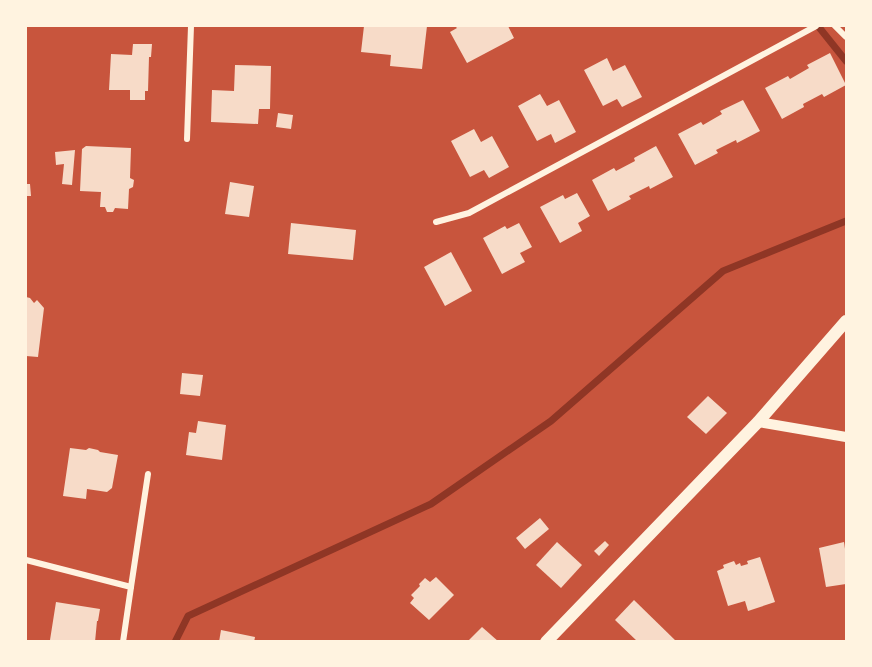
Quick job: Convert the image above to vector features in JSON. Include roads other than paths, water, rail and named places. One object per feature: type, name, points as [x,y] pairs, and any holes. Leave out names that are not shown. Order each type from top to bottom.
[{"type":"main road","points":[[546,642],[758,422],[846,321]]},
{"type":"street","points":[[187,139],[191,26]]},
{"type":"street","points":[[436,222],[469,213],[816,26]]},
{"type":"street","points":[[835,26],[846,37]]},
{"type":"street","points":[[758,422],[846,436]]},
{"type":"street","points":[[123,642],[148,474]]},
{"type":"street","points":[[26,560],[131,587]]},
{"type":"waterway","points":[[818,26],[846,61]]},
{"type":"waterway","points":[[175,642],[188,616],[431,504],[551,421],[723,271],[846,221]]}]
